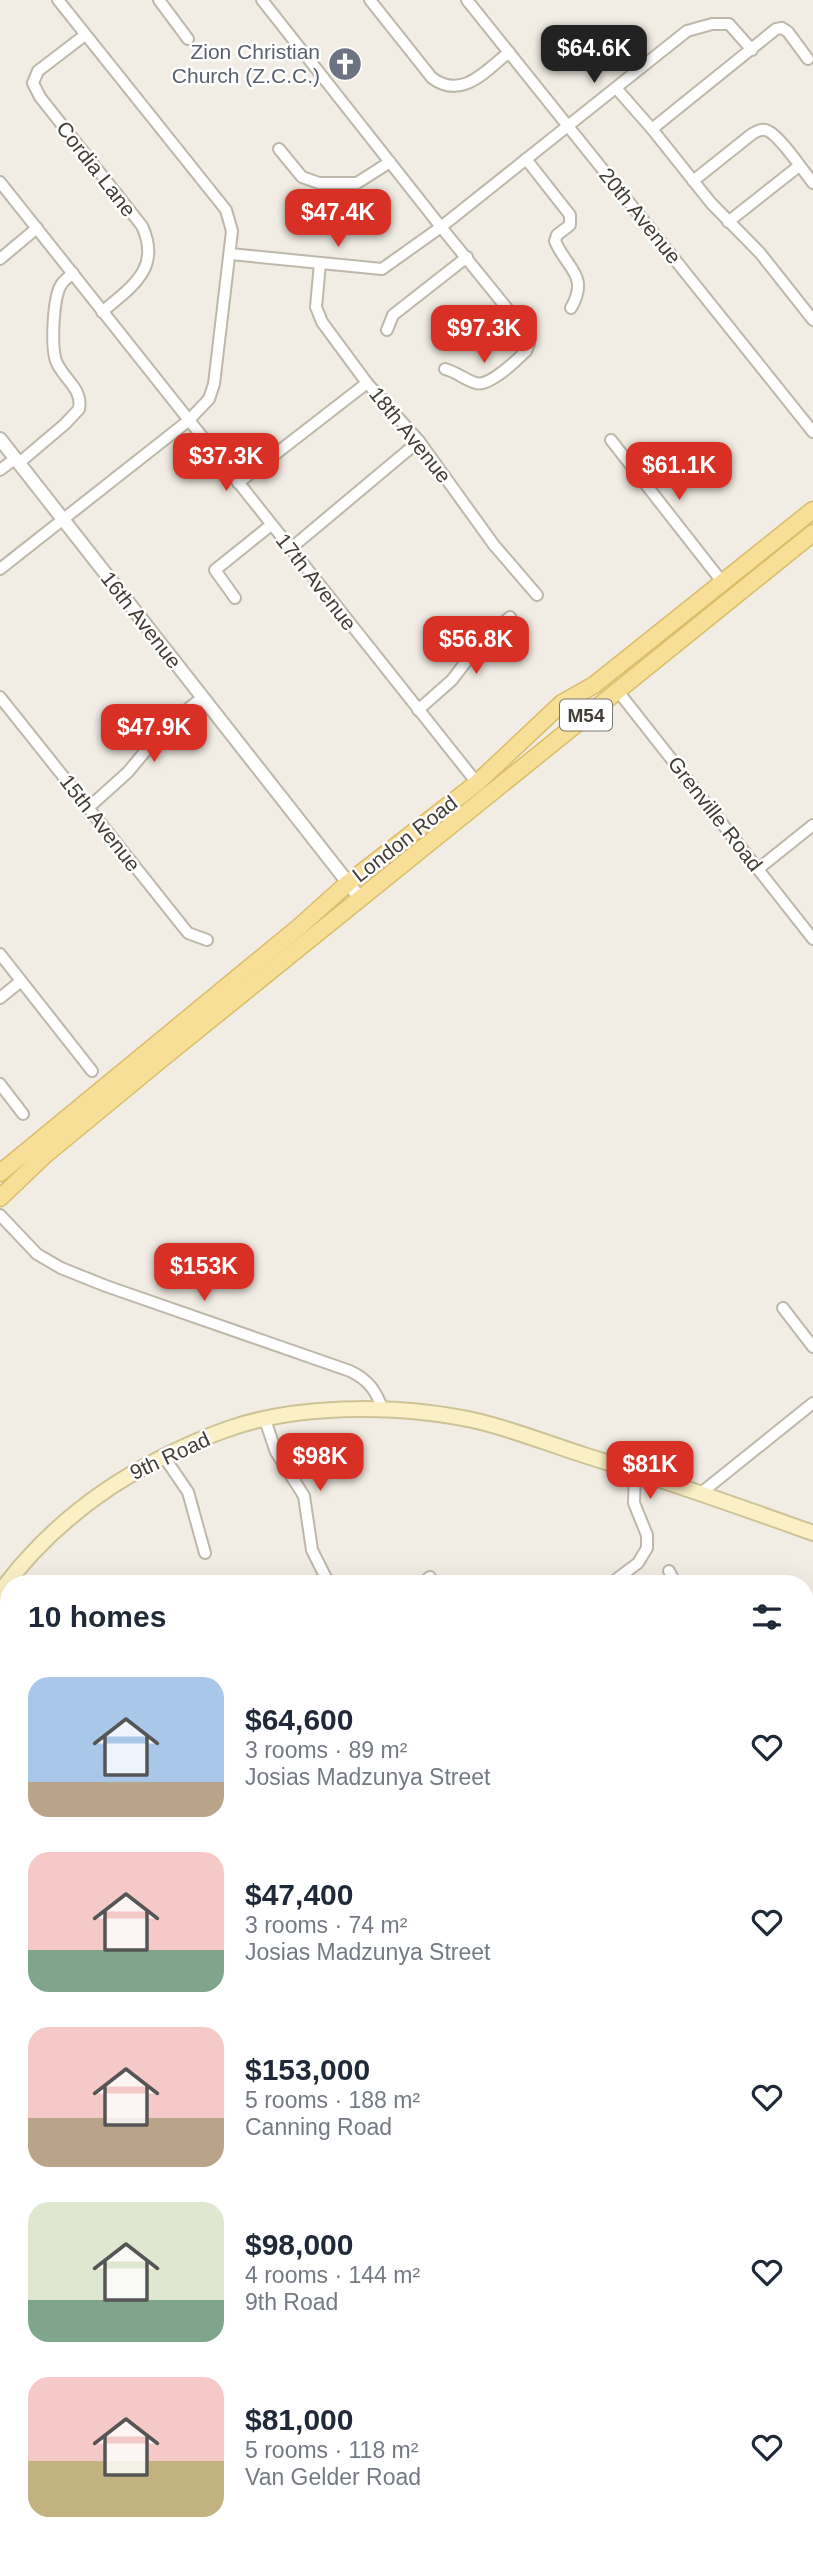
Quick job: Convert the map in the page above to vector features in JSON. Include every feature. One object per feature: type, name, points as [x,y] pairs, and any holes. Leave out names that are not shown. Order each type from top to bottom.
[{"type":"main road","name":"London Road","points":[[0,1173],[280,943],[348,883],[477,783],[562,703],[594,685],[813,510]]},
{"type":"main road","name":"London Road","points":[[0,1198],[64,1139],[813,533]]},
{"type":"main road","name":"9th Road","points":[[14,1575],[41,1543],[90,1500],[124,1477],[236,1426],[308,1413],[383,1410],[431,1413],[478,1422],[635,1471],[813,1533]]},
{"type":"street","points":[[0,569],[188,421],[209,399],[213,388],[230,254],[231,226],[226,210],[58,0]]},
{"type":"street","points":[[159,0],[188,38]]},
{"type":"street","points":[[262,0],[527,332],[529,344],[524,353],[485,384],[472,382],[445,369]]},
{"type":"street","points":[[370,0],[426,71],[443,85],[458,86],[470,83],[509,52]]},
{"type":"street","name":"20th Avenue","points":[[467,0],[813,432]]},
{"type":"street","points":[[230,254],[382,269],[441,227],[684,33],[712,24],[729,24],[752,50]]},
{"type":"street","points":[[652,129],[773,31],[782,28],[788,32],[808,59]]},
{"type":"street","name":"Cordia Lane","points":[[85,35],[38,71],[33,83],[40,97],[142,226],[148,242],[148,259],[141,278],[102,313]]},
{"type":"street","points":[[616,88],[728,222],[760,253],[813,320]]},
{"type":"street","points":[[693,181],[759,130],[769,131],[813,183]]},
{"type":"street","points":[[279,149],[302,177],[319,183],[357,183],[390,162]]},
{"type":"street","points":[[526,159],[570,215],[570,225],[557,235],[555,241],[579,283],[579,294],[571,308]]},
{"type":"street","points":[[728,222],[799,166]]},
{"type":"street","name":"17th Avenue","points":[[0,183],[477,783]]},
{"type":"street","points":[[0,259],[37,228]]},
{"type":"street","points":[[387,330],[393,315],[467,257]]},
{"type":"street","name":"18th Avenue","points":[[320,263],[317,312],[367,383],[419,441],[494,545],[537,595]]},
{"type":"street","points":[[0,470],[65,424],[79,409],[79,394],[57,362],[54,348],[58,291],[73,273]]},
{"type":"street","points":[[238,483],[367,383]]},
{"type":"street","name":"16th Avenue","points":[[0,439],[360,898]]},
{"type":"street","points":[[611,440],[723,583]]},
{"type":"street","points":[[290,549],[419,441]]},
{"type":"street","points":[[235,598],[215,570],[271,525]]},
{"type":"street","points":[[418,710],[452,680],[478,645],[510,617]]},
{"type":"street","name":"Grenville Road","points":[[617,690],[813,939]]},
{"type":"street","name":"15th Avenue","points":[[0,697],[188,933],[207,940]]},
{"type":"street","points":[[88,808],[122,778],[167,725],[202,698]]},
{"type":"street","points":[[758,869],[813,825]]},
{"type":"street","points":[[0,954],[92,1071]]},
{"type":"street","points":[[0,998],[21,981]]},
{"type":"street","points":[[0,1084],[23,1114]]},
{"type":"street","points":[[0,1215],[31,1249],[61,1268],[350,1371],[375,1389],[383,1410]]},
{"type":"street","points":[[783,1308],[813,1347]]},
{"type":"street","points":[[701,1493],[813,1403]]},
{"type":"street","points":[[265,1420],[276,1452],[304,1496],[312,1550],[324,1575]]},
{"type":"street","points":[[164,1457],[188,1492],[205,1553]]},
{"type":"street","points":[[622,1575],[638,1563],[647,1548],[647,1535],[634,1503],[635,1471]]},
{"type":"street","points":[[669,1571],[671,1575]]},
{"type":"place","name":"Zion Christian Church (Z.C.C.)","points":[[345,64]]}]
